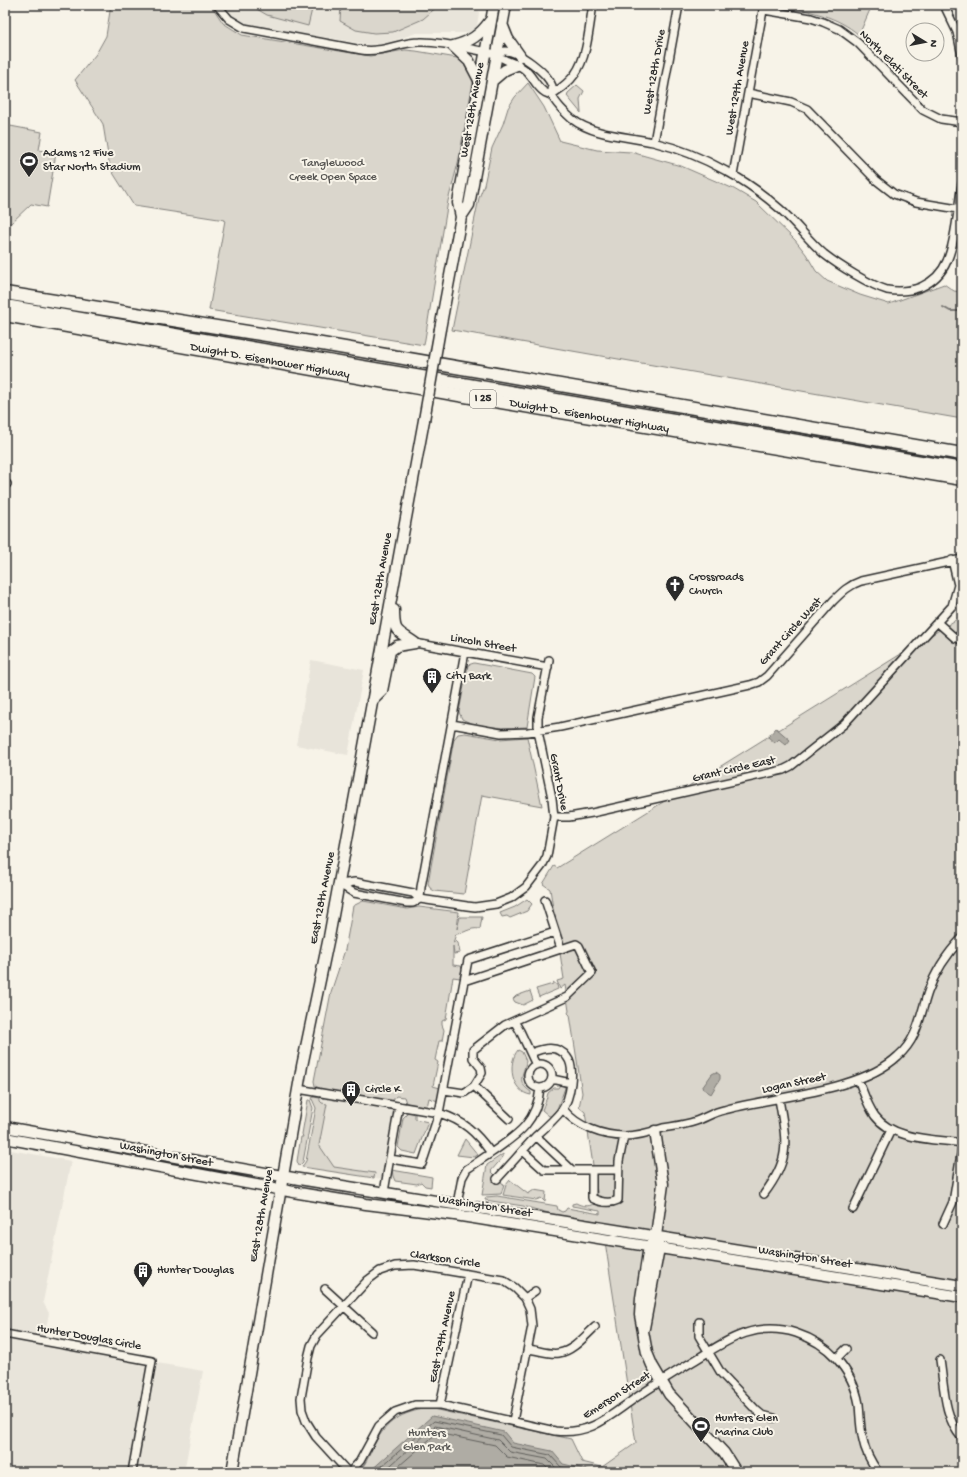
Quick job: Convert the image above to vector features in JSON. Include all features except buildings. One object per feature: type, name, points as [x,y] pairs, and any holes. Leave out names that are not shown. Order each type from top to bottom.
[{"type":"highway","name":"Dwight D. Eisenhower Highway","points":[[5,293],[310,342],[962,454]]},
{"type":"highway","points":[[5,299],[962,461]]},
{"type":"highway","points":[[5,306],[962,469]]},
{"type":"highway","name":"Dwight D. Eisenhower Highway","points":[[5,316],[459,395],[962,479]]},
{"type":"main road","name":"West 128th Avenue","points":[[440,329],[461,217],[458,203],[494,5]]},
{"type":"main road","name":"West 128th Avenue","points":[[461,217],[469,205],[506,5]]},
{"type":"main road","points":[[480,82],[469,61],[454,46],[474,38],[482,32],[491,20]]},
{"type":"main road","points":[[492,81],[519,60],[502,24]]},
{"type":"main road","name":"East 128th Avenue","points":[[232,1472],[298,1089],[339,884],[440,329]]},
{"type":"main road","points":[[393,586],[395,628],[401,635],[415,643]]},
{"type":"main road","points":[[372,701],[382,692],[390,651],[397,646],[415,643]]},
{"type":"main road","name":"Washington Street","points":[[5,1127],[384,1192],[962,1286]]},
{"type":"main road","points":[[655,1131],[663,1184],[654,1247],[640,1307],[640,1321],[644,1333],[647,1353],[669,1394],[724,1453],[736,1472]]},
{"type":"main road","name":"Washington Street","points":[[5,1138],[280,1190],[366,1204],[455,1215],[962,1297]]},
{"type":"main road","points":[[455,1215],[457,1204]]},
{"type":"street","points":[[217,5],[229,19],[244,28],[362,50],[378,51],[418,42],[429,42],[496,54],[502,60],[519,60],[532,63],[552,86],[552,95]]},
{"type":"street","points":[[552,95],[570,80],[581,64],[585,52],[593,5]]},
{"type":"street","name":"West 128th Drive","points":[[654,142],[679,5]]},
{"type":"street","points":[[944,5],[958,32],[962,56]]},
{"type":"street","name":"West 129th Avenue","points":[[733,175],[764,7]]},
{"type":"street","name":"North Elati Street","points":[[764,7],[811,18],[839,29],[858,43],[923,110],[940,119],[962,122]]},
{"type":"street","points":[[519,60],[543,92],[552,95],[567,115],[586,127],[654,142],[693,155],[733,175],[767,198],[790,218],[823,253],[846,269],[878,286],[891,290],[911,290],[927,284],[939,274],[947,261],[951,250],[962,184]]},
{"type":"street","points":[[748,94],[791,102],[807,109],[876,180],[894,194],[916,202],[958,209]]},
{"type":"street","name":"Grant Circle West","points":[[452,724],[500,733],[538,731],[750,685],[767,676],[833,601],[851,584],[952,560],[962,559]]},
{"type":"street","name":"Grant Circle East","points":[[554,817],[569,817],[592,813],[783,770],[791,766],[844,724],[952,606],[958,586],[952,560]]},
{"type":"street","points":[[937,622],[955,638],[962,640]]},
{"type":"street","name":"Lincoln Street","points":[[415,643],[465,652],[548,663]]},
{"type":"street","points":[[420,899],[465,652]]},
{"type":"street","name":"Grant Drive","points":[[339,884],[355,882],[413,893],[420,899],[475,907],[496,904],[511,898],[531,881],[547,856],[554,817],[552,798],[538,731],[538,717],[548,663]]},
{"type":"street","name":"Grant Drive","points":[[339,884],[354,893],[413,903],[420,899]]},
{"type":"street","points":[[545,900],[561,949]]},
{"type":"street","points":[[390,1159],[422,1164],[439,1113],[468,960],[555,932]]},
{"type":"street","name":"Logan Street","points":[[563,1109],[568,1116],[592,1130],[609,1135],[624,1136],[694,1122],[722,1110],[779,1099],[858,1079],[875,1072],[892,1062],[911,1042],[916,1032],[928,991],[935,975],[945,958],[962,938]]},
{"type":"street","points":[[444,1090],[464,1093],[474,1086],[482,1073],[481,1068],[473,1058],[473,1050],[505,1025],[567,998],[592,973],[579,946],[572,945],[464,981]]},
{"type":"street","points":[[514,1021],[536,1065]]},
{"type":"street","points":[[497,1179],[563,1109],[571,1083],[572,1066],[563,1052],[556,1049],[547,1048],[531,1053]]},
{"type":"street","points":[[536,1065],[544,1065],[549,1069],[552,1079],[546,1087],[540,1088],[531,1084],[528,1078],[529,1071],[536,1065]]},
{"type":"street","points":[[552,1079],[571,1083]]},
{"type":"street","points":[[858,1079],[872,1112],[891,1130],[905,1135],[962,1143]]},
{"type":"street","points":[[474,1086],[509,1119]]},
{"type":"street","points":[[457,1204],[464,1174],[467,1169],[512,1139],[529,1121],[535,1111],[540,1088]]},
{"type":"street","points":[[298,1089],[439,1113],[453,1117],[463,1122],[482,1140],[491,1153]]},
{"type":"street","points":[[764,1194],[777,1175],[784,1152],[785,1136],[779,1099]]},
{"type":"street","points":[[384,1192],[399,1106]]},
{"type":"street","points":[[853,1209],[891,1130]]},
{"type":"street","points":[[536,1136],[572,1170]]},
{"type":"street","points":[[592,1170],[592,1198],[612,1203],[618,1200],[618,1170],[624,1136]]},
{"type":"street","points":[[943,1224],[953,1202],[962,1148]]},
{"type":"street","points":[[523,1151],[544,1170],[618,1170]]},
{"type":"street","name":"Clarkson Circle","points":[[349,1472],[311,1431],[302,1410],[301,1398],[308,1358],[313,1341],[322,1329],[372,1277],[380,1271],[395,1266],[414,1265],[503,1280],[515,1288],[525,1298],[530,1310],[532,1326],[513,1421]]},
{"type":"street","name":"East 129th Avenue","points":[[440,1405],[468,1274]]},
{"type":"street","points":[[325,1289],[372,1332]]},
{"type":"street","points":[[525,1298],[535,1291]]},
{"type":"street","points":[[698,1322],[699,1336],[721,1373],[762,1415],[774,1418]]},
{"type":"street","points":[[528,1349],[557,1354],[565,1352],[595,1327]]},
{"type":"street","name":"Emerson Street","points":[[349,1472],[360,1462],[376,1429],[386,1419],[399,1410],[415,1405],[440,1405],[555,1431],[578,1431],[589,1428],[601,1422],[661,1381],[737,1335],[771,1328],[803,1335],[826,1348],[837,1358],[850,1377],[854,1386],[858,1402],[863,1440],[868,1454],[878,1472]]},
{"type":"street","name":"Hunter Douglas Circle","points":[[5,1334],[152,1361],[132,1472]]},
{"type":"street","points":[[837,1358],[846,1349]]},
{"type":"street","points":[[940,1360],[949,1418],[956,1431],[962,1438]]},
{"type":"shaded area","points":[[224,5],[480,5],[477,26],[469,33],[416,33],[387,43],[370,45],[244,24],[229,14]]},
{"type":"shaded area","points":[[311,660],[364,670],[348,755],[296,745]]},
{"type":"shaded area","points":[[321,1098],[402,1111],[390,1180],[324,1171],[311,1154]]},
{"type":"shaded area","points":[[5,1149],[71,1161],[43,1302],[49,1313],[43,1343],[203,1371],[184,1472],[5,1472]]},
{"type":"green space","name":"Tanglewood Creek Open Space","points":[[111,5],[211,5],[223,23],[242,35],[370,56],[405,50],[416,51],[457,58],[466,63],[465,67],[471,69],[473,82],[458,163],[448,201],[424,345],[209,310],[225,220],[134,206],[110,168],[103,124],[75,80],[96,54],[106,36]]},
{"type":"green space","points":[[250,5],[313,5],[308,26],[267,15]]},
{"type":"green space","points":[[341,5],[439,5],[423,19],[393,32],[374,33],[356,30],[340,21]]},
{"type":"green space","points":[[774,5],[872,5],[859,35],[842,23],[823,15],[783,6],[780,8]]},
{"type":"green space","points":[[528,83],[544,107],[560,141],[597,150],[631,152],[681,166],[734,189],[756,202],[795,240],[806,254],[816,271],[827,281],[860,295],[889,304],[944,284],[954,291],[962,292],[962,419],[452,330],[479,198],[484,185],[492,148],[503,124],[508,108],[515,97]]},
{"type":"green space","points":[[577,85],[584,91],[580,99],[581,113],[567,96],[568,93]]},
{"type":"green space","name":"Adams 12 Five Star North Stadium","points":[[5,125],[42,132],[39,150],[56,153],[47,207],[31,204],[11,223],[5,224]]},
{"type":"green space","name":"Hunters Glen Park","points":[[962,616],[962,1472],[358,1472],[365,1463],[384,1429],[402,1415],[428,1408],[571,1439],[582,1462],[602,1467],[636,1443],[602,1222],[552,1214],[523,1206],[485,1200],[486,1197],[497,1196],[557,1206],[558,1210],[562,1212],[567,1208],[600,1214],[600,1211],[572,1206],[572,1204],[576,1203],[585,1206],[593,1204],[599,1205],[585,1112],[579,1107],[582,1093],[570,1015],[568,1013],[569,1011],[565,985],[560,989],[557,981],[564,979],[550,889],[543,884],[554,866],[557,868]]},
{"type":"green space","points":[[474,663],[532,674],[535,677],[527,727],[502,728],[476,725],[462,719],[459,712],[468,665]]},
{"type":"green space","points":[[465,733],[500,739],[527,737],[542,806],[482,795],[464,894],[434,891],[430,888],[428,883],[454,739],[458,734]]},
{"type":"green space","points":[[527,899],[532,904],[527,911],[510,918],[507,916],[502,917],[500,913],[515,907]]},
{"type":"green space","points":[[363,901],[407,909],[419,907],[459,912],[457,929],[460,917],[482,917],[480,929],[473,929],[456,934],[453,943],[456,941],[458,943],[460,953],[454,954],[453,946],[453,965],[461,966],[462,969],[460,978],[453,977],[446,1019],[442,1021],[444,1030],[442,1041],[439,1041],[435,1060],[438,1062],[433,1086],[440,1088],[438,1101],[429,1098],[427,1107],[406,1103],[404,1097],[396,1096],[392,1101],[322,1089],[315,1086],[314,1081],[331,992],[345,950],[353,906]]},
{"type":"green space","points":[[553,982],[557,985],[558,989],[539,997],[536,989],[553,984]]},
{"type":"green space","points":[[530,991],[533,1000],[523,1005],[515,1002],[513,999],[516,996]]},
{"type":"green space","points":[[518,1050],[522,1052],[526,1061],[522,1074],[522,1081],[526,1088],[531,1092],[531,1095],[524,1093],[515,1083],[512,1069]]},
{"type":"green space","points":[[560,1085],[564,1086],[565,1088],[557,1109],[551,1116],[549,1116],[542,1110],[548,1093],[554,1088],[558,1088]]},
{"type":"green space","points":[[313,1097],[320,1098],[322,1103],[327,1104],[319,1145],[334,1167],[375,1173],[374,1178],[302,1167],[306,1161],[316,1108],[312,1099]]},
{"type":"green space","points":[[308,1100],[310,1100],[313,1108],[303,1162],[299,1166],[297,1161],[301,1137],[303,1137],[302,1134]]},
{"type":"green space","points":[[407,1112],[415,1113],[415,1119],[428,1122],[416,1154],[402,1151],[398,1147],[403,1118]]},
{"type":"green space","points":[[465,1139],[478,1155],[474,1157],[457,1155]]},
{"type":"green space","points":[[503,1154],[503,1157],[491,1171],[499,1182],[500,1180],[504,1184],[501,1194],[482,1195],[487,1165]]},
{"type":"green space","points":[[392,1170],[432,1177],[431,1187],[425,1186],[421,1182],[417,1184],[395,1181]]},
{"type":"green space","points":[[510,1180],[528,1194],[534,1190],[546,1192],[545,1202],[541,1198],[536,1200],[503,1195],[506,1185]]},
{"type":"water","points":[[776,728],[790,740],[786,745],[779,739],[775,743],[768,737]]},
{"type":"water","points":[[716,1072],[720,1075],[720,1079],[711,1094],[702,1088],[712,1074]]},
{"type":"water","points":[[432,1416],[504,1432],[513,1443],[552,1451],[563,1464],[598,1472],[369,1472]]},
{"type":"waterway","points":[[943,307],[950,311],[962,311]]},
{"type":"place","name":"Adams 12 Five Star North Stadium","points":[[29,178]]},
{"type":"place","name":"Crossroads Church","points":[[675,602]]},
{"type":"place","name":"City Bark","points":[[432,694]]},
{"type":"place","name":"Circle K","points":[[351,1107]]},
{"type":"place","name":"Hunter Douglas","points":[[143,1288]]},
{"type":"place","name":"Hunters Glen Marina Club","points":[[701,1443]]}]
